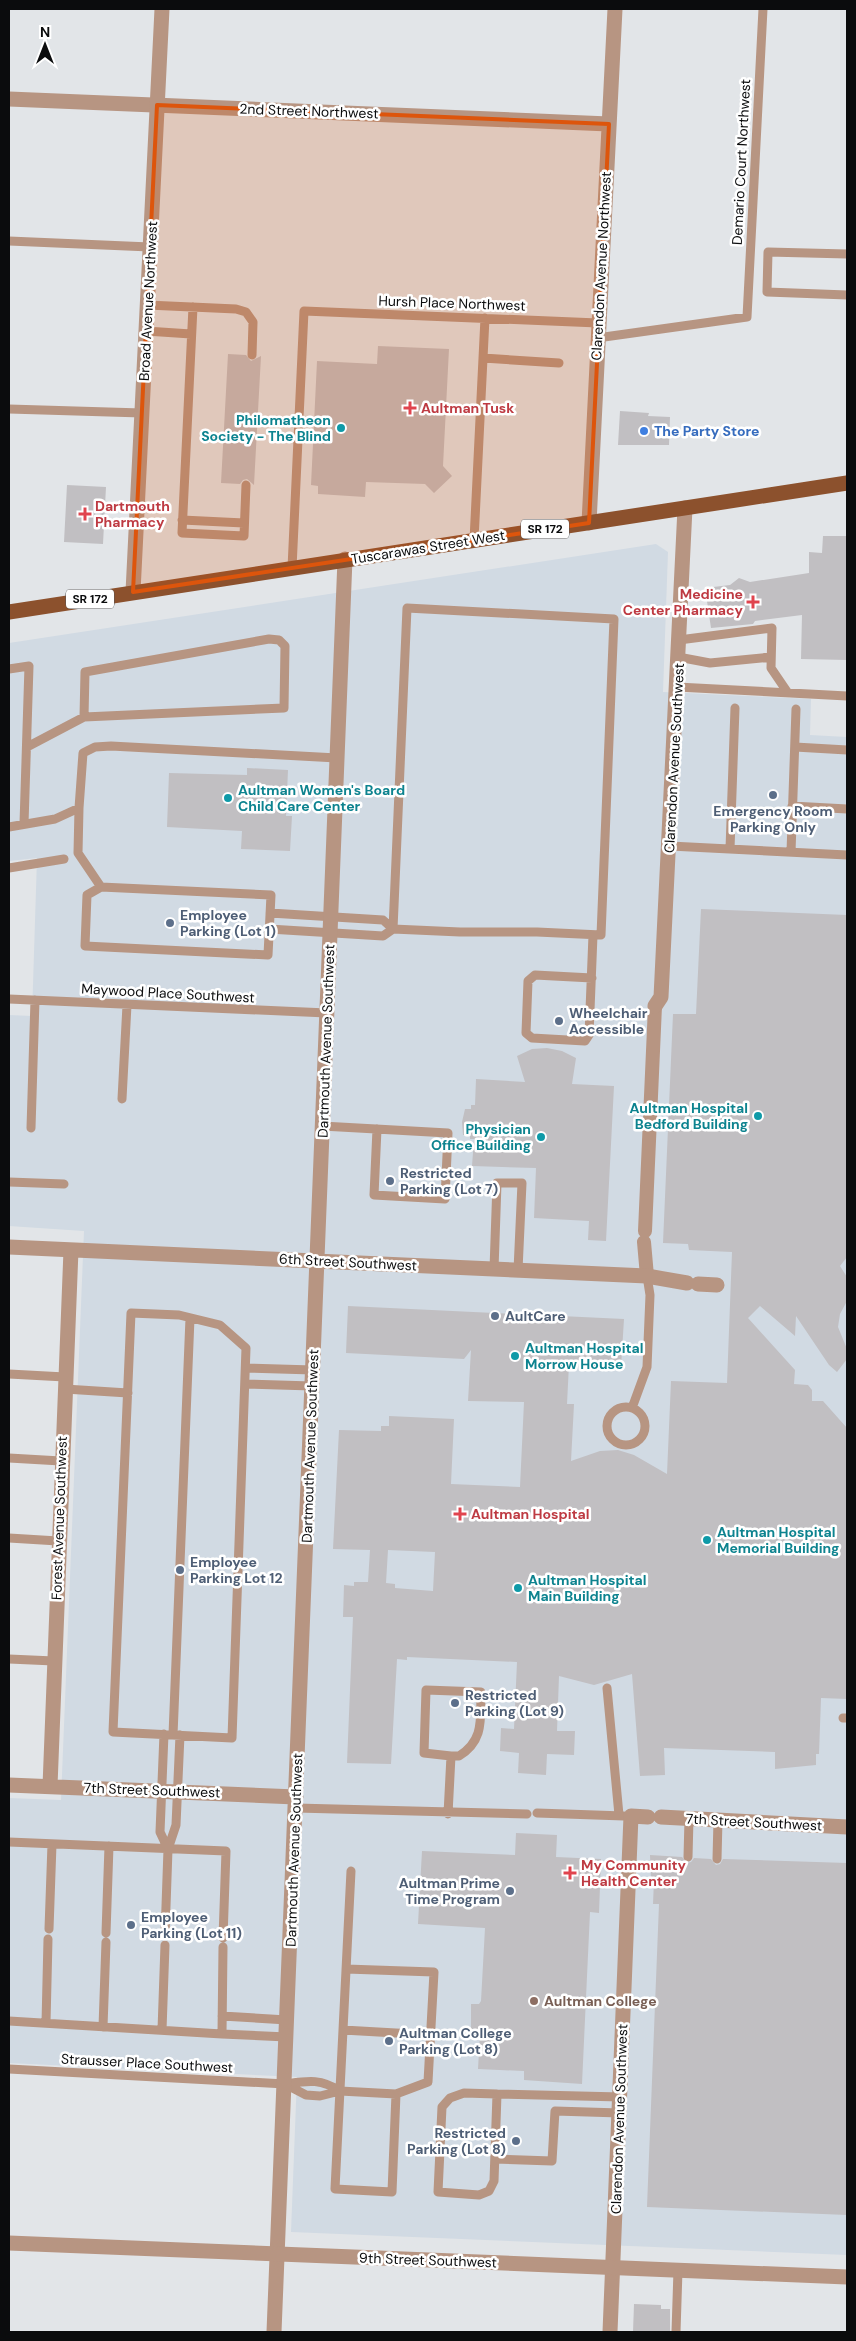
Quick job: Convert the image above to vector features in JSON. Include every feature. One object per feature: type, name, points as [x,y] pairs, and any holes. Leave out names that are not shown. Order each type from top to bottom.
[{"type":"main road","name":"Tuscarawas Street West","points":[[9,612],[847,483]]},
{"type":"street","name":"Broad Avenue Northwest","points":[[133,592],[162,9]]},
{"type":"street","name":"Clarendon Avenue Northwest","points":[[589,522],[615,9]]},
{"type":"street","name":"2nd Street Northwest","points":[[9,100],[609,124]]},
{"type":"street","name":"Clarendon Avenue Southwest","points":[[655,1006],[661,997],[670,846],[685,508]]},
{"type":"street","name":"Dartmouth Avenue Southwest","points":[[274,2332],[345,559]]},
{"type":"street","points":[[647,1276],[644,1236],[655,1006]]},
{"type":"street","name":"6th Street Southwest","points":[[9,1247],[647,1276],[717,1285]]},
{"type":"street","name":"Forest Avenue Southwest","points":[[50,1786],[61,1461],[71,1250]]},
{"type":"street","name":"7th Street Southwest","points":[[9,1785],[162,1790],[296,1802]]},
{"type":"street","name":"Clarendon Avenue Southwest","points":[[610,2332],[621,2097],[625,1816]]},
{"type":"street","name":"7th Street Southwest","points":[[625,1816],[847,1826]]},
{"type":"street","name":"9th Street Southwest","points":[[9,2243],[847,2277]]},
{"type":"lane","name":"Demario Court Northwest","points":[[747,317],[764,9]]},
{"type":"lane","points":[[9,240],[150,247]]},
{"type":"lane","points":[[847,254],[768,252],[767,292],[847,295]]},
{"type":"lane","points":[[147,305],[240,309],[249,314],[253,325],[252,355]]},
{"type":"lane","points":[[192,307],[182,533],[244,536],[246,485]]},
{"type":"lane","name":"Hursh Place Northwest","points":[[292,568],[304,311],[485,318],[598,331],[747,317]]},
{"type":"lane","points":[[474,540],[485,318]]},
{"type":"lane","points":[[146,332],[191,334]]},
{"type":"lane","points":[[483,358],[559,363]]},
{"type":"lane","points":[[9,408],[142,413]]},
{"type":"lane","points":[[182,520],[244,523]]},
{"type":"lane","points":[[270,929],[384,936],[393,929],[601,935],[614,619],[407,608],[393,929]]},
{"type":"lane","points":[[679,640],[772,628],[771,668],[788,693]]},
{"type":"lane","points":[[26,747],[84,717],[284,708],[285,646],[279,640],[270,639],[85,672],[84,717]]},
{"type":"lane","points":[[678,657],[710,663],[771,657]]},
{"type":"lane","points":[[9,669],[29,666],[26,747],[28,823]]},
{"type":"lane","points":[[677,687],[847,696]]},
{"type":"lane","points":[[730,849],[735,708]]},
{"type":"lane","points":[[791,852],[796,709]]},
{"type":"lane","points":[[101,887],[77,852],[83,753],[95,747],[111,746],[337,758]]},
{"type":"lane","points":[[794,747],[847,750]]},
{"type":"lane","points":[[792,806],[847,809]]},
{"type":"lane","points":[[9,826],[55,819],[79,808]]},
{"type":"lane","points":[[670,846],[847,855]]},
{"type":"lane","points":[[9,868],[64,859]]},
{"type":"lane","points":[[101,887],[271,895],[268,955],[85,946],[87,896],[101,887]]},
{"type":"lane","points":[[270,913],[384,920],[393,929]]},
{"type":"lane","points":[[592,978],[534,975],[528,981],[526,1033],[532,1038],[585,1041],[589,1035],[592,978],[593,935]]},
{"type":"lane","name":"Maywood Place Southwest","points":[[9,999],[327,1013]]},
{"type":"lane","points":[[30,1128],[35,1000]]},
{"type":"lane","points":[[122,1099],[127,1005]]},
{"type":"lane","points":[[322,1126],[377,1129],[448,1133],[445,1199],[374,1195],[377,1129]]},
{"type":"lane","points":[[9,1182],[64,1184]]},
{"type":"lane","points":[[494,1269],[497,1183],[522,1183],[518,1270]]},
{"type":"lane","points":[[632,1408],[647,1367],[650,1295],[647,1276]]},
{"type":"lane","points":[[131,1313],[179,1315],[190,1318],[220,1325],[246,1348],[232,1738],[113,1732],[131,1313]]},
{"type":"lane","points":[[168,1849],[160,1832],[162,1790],[172,1735],[190,1318]]},
{"type":"lane","points":[[246,1368],[313,1370]]},
{"type":"lane","points":[[9,1374],[128,1392]]},
{"type":"lane","points":[[245,1384],[312,1386]]},
{"type":"lane","points":[[620,1408],[632,1408],[642,1415],[644,1432],[632,1444],[619,1443],[614,1440],[608,1429],[610,1416],[620,1408]]},
{"type":"lane","points":[[9,1458],[61,1461]]},
{"type":"lane","points":[[9,1538],[58,1541]]},
{"type":"lane","points":[[9,1659],[54,1661]]},
{"type":"lane","points":[[607,1688],[625,1816]]},
{"type":"lane","points":[[426,1690],[481,1692],[479,1733],[476,1741],[459,1756],[451,1756],[424,1753],[426,1690]]},
{"type":"lane","points":[[164,1935],[168,1849],[176,1825],[178,1791],[172,1735]]},
{"type":"lane","points":[[448,1814],[451,1756]]},
{"type":"lane","name":"7th Street Southwest","points":[[296,1802],[448,1814],[526,1814]]},
{"type":"lane","name":"7th Street Southwest","points":[[537,1813],[625,1816]]},
{"type":"lane","points":[[688,1819],[688,1857]]},
{"type":"lane","points":[[717,1859],[718,1820]]},
{"type":"lane","points":[[9,1842],[226,1851],[223,1938]]},
{"type":"lane","points":[[46,2023],[52,1844]]},
{"type":"lane","points":[[103,2027],[109,1846]]},
{"type":"lane","points":[[351,1871],[335,2188],[392,2192],[396,2094]]},
{"type":"lane","points":[[162,2030],[164,1945]]},
{"type":"lane","points":[[222,2034],[223,1947]]},
{"type":"lane","points":[[285,2084],[306,2095],[320,2096],[340,2091],[396,2094],[428,2082],[434,1972],[346,1969]]},
{"type":"lane","points":[[222,2016],[287,2020]]},
{"type":"lane","points":[[9,2021],[286,2037]]},
{"type":"lane","points":[[343,2030],[431,2035]]},
{"type":"lane","name":"Strausser Place Southwest","points":[[9,2069],[285,2084]]},
{"type":"lane","points":[[285,2084],[314,2081],[327,2083],[340,2091]]},
{"type":"lane","points":[[497,2094],[494,2181],[489,2191],[479,2195],[438,2192],[442,2106],[450,2098],[464,2093],[621,2097]]},
{"type":"lane","points":[[495,2159],[552,2161],[554,2111],[620,2113]]},
{"type":"lane","points":[[676,2332],[678,2270]]},
{"type":"highlighted area","points":[[157,105],[609,124],[589,523],[133,592]]},
{"type":"shaded area","name":"Aultman Hospital","points":[[656,544],[668,552],[663,692],[811,699],[810,735],[847,737],[847,2255],[291,2232],[297,2077],[9,2063],[9,1798],[61,1800],[84,1231],[9,1226],[9,1015],[32,1016],[37,858],[9,861],[9,643]]},
{"type":"building","points":[[378,346],[449,349],[443,466],[452,476],[434,493],[425,484],[366,482],[365,497],[318,494],[318,486],[311,485],[317,361],[377,364]]},
{"type":"building","points":[[228,354],[246,355],[251,361],[261,356],[254,485],[247,479],[243,480],[240,484],[221,483]]},
{"type":"building","name":"The Party Store","points":[[620,411],[649,413],[648,416],[670,417],[669,445],[618,445]]},
{"type":"building","name":"Dartmouth Pharmacy","points":[[67,485],[106,487],[103,544],[64,542]]},
{"type":"building","points":[[823,536],[847,536],[847,660],[801,659],[802,615],[755,621],[753,624],[711,628],[705,588],[730,585],[739,578],[750,582],[809,573],[809,552],[822,553]]},
{"type":"building","name":"Aultman Women's Board Child Care Center","points":[[247,768],[288,770],[286,816],[292,816],[290,851],[241,849],[242,831],[167,827],[169,773],[247,775]]},
{"type":"building","points":[[701,909],[847,915],[847,1257],[840,1266],[847,1277],[847,1301],[840,1314],[838,1327],[847,1349],[847,1359],[837,1372],[829,1365],[796,1316],[795,1336],[760,1306],[748,1318],[795,1370],[794,1384],[808,1385],[812,1390],[812,1401],[823,1401],[847,1428],[847,1699],[821,1698],[819,1754],[816,1754],[816,1765],[775,1769],[775,1752],[664,1748],[665,1775],[640,1776],[632,1674],[594,1685],[559,1676],[557,1731],[575,1731],[574,1755],[547,1754],[546,1775],[518,1773],[519,1753],[500,1751],[501,1728],[514,1729],[517,1662],[407,1657],[407,1660],[397,1659],[391,1764],[347,1763],[353,1617],[343,1617],[344,1585],[354,1586],[354,1582],[368,1582],[370,1550],[333,1549],[339,1430],[381,1431],[381,1426],[389,1426],[389,1416],[454,1419],[451,1484],[520,1487],[524,1402],[468,1401],[471,1350],[464,1359],[346,1353],[348,1306],[624,1319],[621,1367],[569,1364],[567,1404],[574,1404],[571,1461],[600,1451],[618,1450],[634,1455],[667,1474],[671,1381],[727,1383],[732,1252],[689,1250],[688,1244],[663,1243],[673,1014],[696,1014]],"holes":[[[388,1550],[435,1552],[433,1591],[395,1588],[395,1584],[386,1583]]]},
{"type":"building","name":"Physician Office Building","points":[[547,1048],[562,1051],[576,1058],[572,1084],[614,1086],[606,1241],[588,1240],[589,1221],[534,1218],[536,1168],[472,1166],[474,1139],[470,1139],[470,1135],[463,1135],[462,1122],[465,1109],[471,1109],[471,1105],[475,1105],[476,1079],[525,1082],[517,1056],[532,1049]]},
{"type":"building","points":[[516,1833],[557,1835],[556,1857],[601,1859],[599,1913],[590,1912],[582,2084],[524,2080],[524,2071],[478,2069],[480,2033],[477,2032],[477,2029],[471,2029],[471,2004],[479,2004],[481,2001],[485,1928],[418,1924],[422,1851],[515,1855]]},
{"type":"building","points":[[650,1855],[682,1857],[687,1863],[691,1862],[694,1858],[711,1859],[716,1865],[720,1864],[723,1859],[847,1863],[847,2215],[647,2207],[659,1904],[653,1904],[654,1880],[651,1879]]},
{"type":"building","points":[[634,2304],[661,2305],[661,2309],[670,2309],[670,2332],[633,2332]]},
{"type":"place","name":"Aultman Tusk","points":[[410,408]]},
{"type":"place","name":"Philomatheon Society - The Blind","points":[[341,428]]},
{"type":"place","name":"The Party Store","points":[[644,431]]},
{"type":"place","name":"Dartmouth Pharmacy","points":[[85,514]]},
{"type":"place","name":"Medicine Center Pharmacy","points":[[753,602]]},
{"type":"place","name":"Emergency Room Parking Only","points":[[773,795]]},
{"type":"place","name":"Aultman Women's Board Child Care Center","points":[[228,798]]},
{"type":"place","name":"Employee Parking (Lot 1)","points":[[170,923]]},
{"type":"place","name":"Wheelchair Accessible","points":[[559,1021]]},
{"type":"place","name":"Aultman Hospital Bedford Building","points":[[758,1116]]},
{"type":"place","name":"Physician Office Building","points":[[541,1137]]},
{"type":"place","name":"Restricted Parking (Lot 7)","points":[[390,1181]]},
{"type":"place","name":"AultCare","points":[[495,1316]]},
{"type":"place","name":"Aultman Hospital Morrow House","points":[[515,1356]]},
{"type":"place","name":"Aultman Hospital","points":[[460,1514]]},
{"type":"place","name":"Aultman Hospital Memorial Building","points":[[707,1540]]},
{"type":"place","name":"Employee Parking Lot 12","points":[[180,1570]]},
{"type":"place","name":"Aultman Hospital Main Building","points":[[518,1588]]},
{"type":"place","name":"Restricted Parking (Lot 9)","points":[[455,1703]]},
{"type":"place","name":"My Community Health Center","points":[[570,1873]]},
{"type":"place","name":"Aultman Prime Time Program","points":[[510,1891]]},
{"type":"place","name":"Employee Parking (Lot 11)","points":[[131,1925]]},
{"type":"place","name":"Aultman College","points":[[534,2001]]},
{"type":"place","name":"Aultman College Parking (Lot 8)","points":[[389,2041]]},
{"type":"place","name":"Restricted Parking (Lot 8)","points":[[516,2141]]}]
